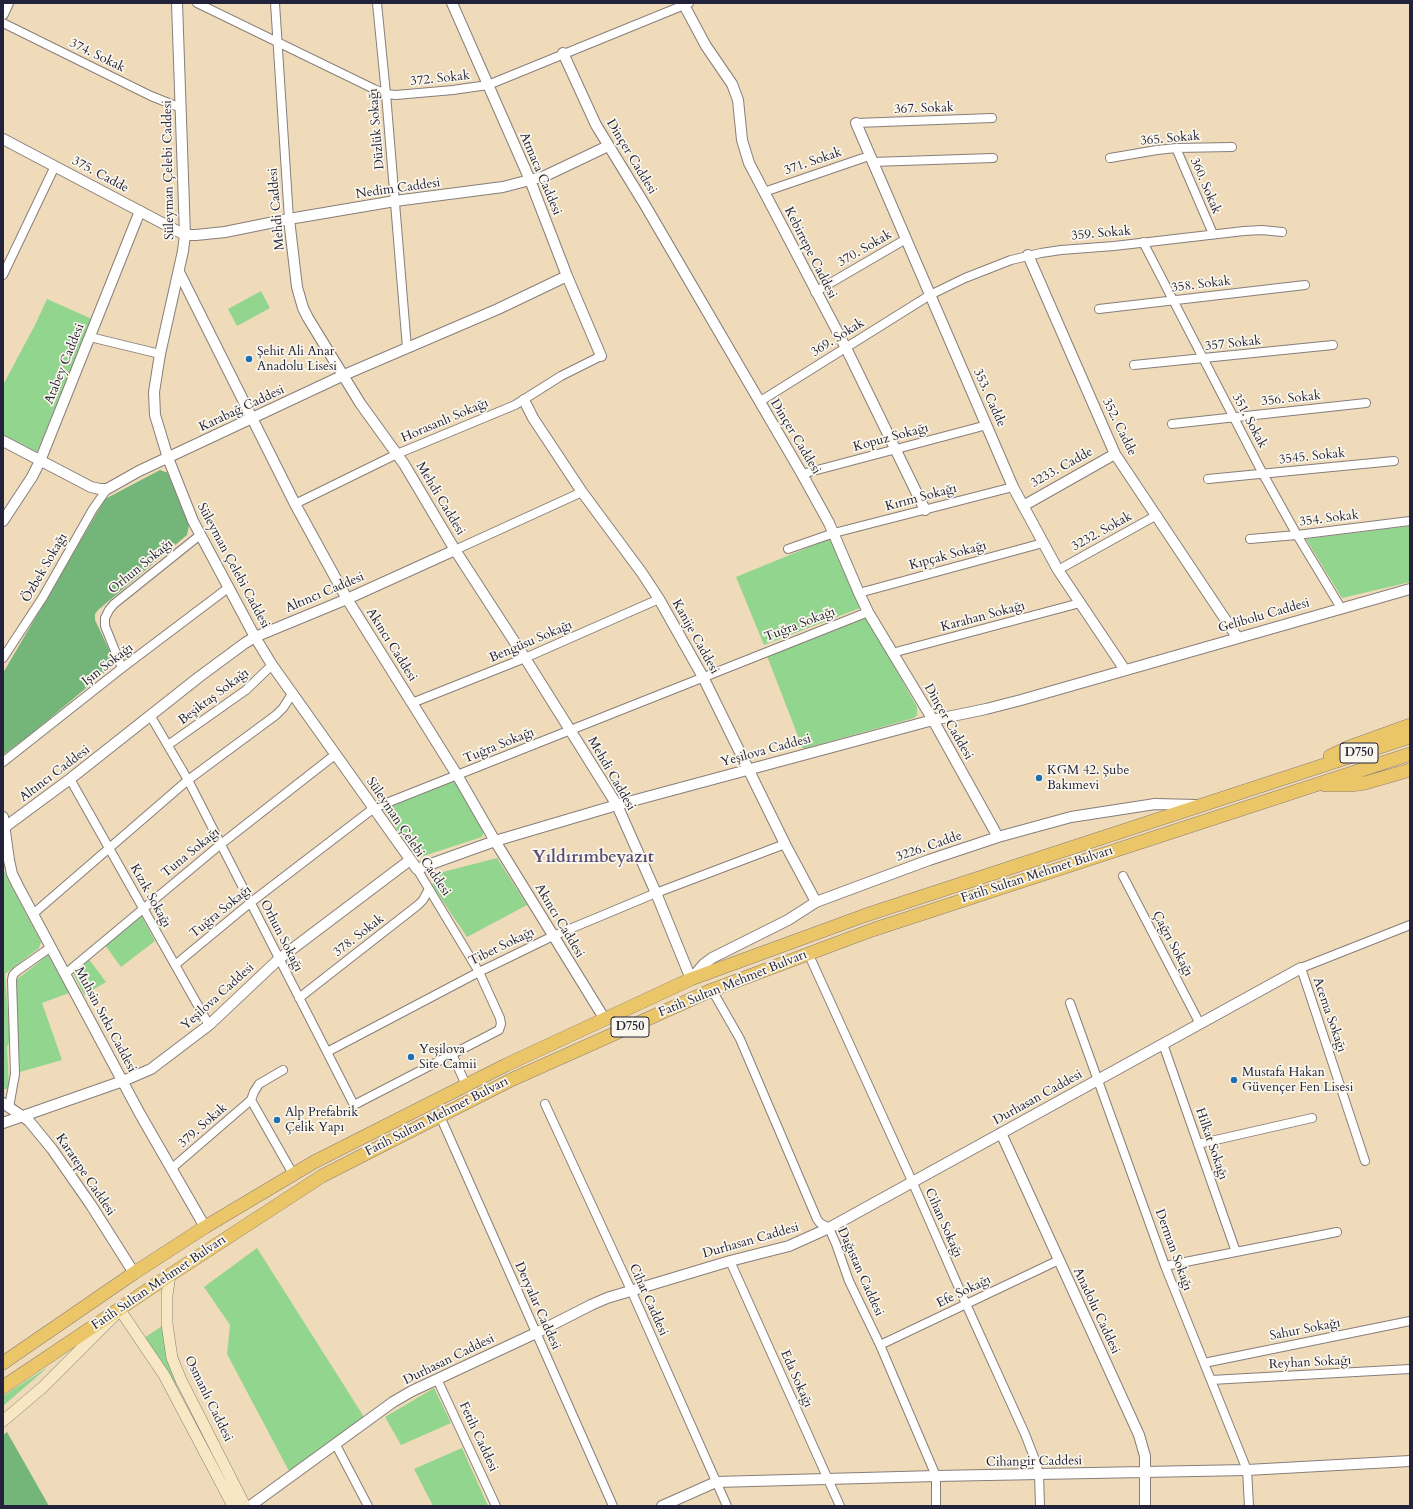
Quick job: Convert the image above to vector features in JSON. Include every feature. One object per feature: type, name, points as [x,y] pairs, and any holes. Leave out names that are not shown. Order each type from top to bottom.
[{"type":"highway","points":[[1309,770],[1334,753],[1349,746],[1410,726]]},
{"type":"highway","name":"Fatih Sultan Mehmet Bulvarı","points":[[3,1363],[134,1273],[205,1227],[314,1162],[466,1085],[604,1018],[691,979],[866,915],[1410,737]]},
{"type":"highway","name":"Fatih Sultan Mehmet Bulvarı","points":[[3,1387],[120,1310],[170,1275],[322,1176],[513,1079],[712,990],[808,953],[872,930],[1313,784],[1410,754]]},
{"type":"highway","points":[[1313,784],[1351,785],[1410,770]]},
{"type":"main road","name":"Osmanlı Caddesi","points":[[170,1275],[167,1324],[172,1358],[181,1380],[246,1506]]},
{"type":"main road","name":"Osmanlı Caddesi","points":[[120,1310],[164,1375],[233,1506]]},
{"type":"main road","points":[[3,1421],[42,1387],[120,1310]]},
{"type":"street","points":[[3,14],[8,3]]},
{"type":"street","name":"Süleyman Çelebi Caddesi","points":[[177,3],[185,235],[179,272],[160,354],[153,402],[155,415],[168,458],[200,535],[255,636],[272,665],[292,694],[417,869],[479,972],[500,1018],[501,1024],[499,1030],[452,1054]]},
{"type":"street","name":"372. Sokak","points":[[197,3],[386,94],[413,94],[468,89],[488,85],[687,4]]},
{"type":"street","name":"Mehdi Caddesi","points":[[274,3],[289,219],[297,287],[303,308],[360,403],[397,454],[455,550],[617,805],[656,893],[691,979]]},
{"type":"street","name":"Düzlük Sokağı","points":[[377,3],[407,348]]},
{"type":"street","name":"Atmaca Caddesi","points":[[452,3],[530,180],[567,276],[601,356]]},
{"type":"street","name":"Kebirtepe Caddesi","points":[[687,4],[706,46],[732,84],[738,100],[742,140],[745,151],[764,192],[815,292],[846,348],[925,510]]},
{"type":"street","name":"374. Sokak","points":[[3,23],[144,92],[181,108]]},
{"type":"street","name":"Dinçer Caddesi","points":[[563,54],[590,113],[608,146],[645,205],[802,474],[834,533],[868,612],[933,720],[998,837]]},
{"type":"street","name":"367. Sokak","points":[[856,123],[992,118]]},
{"type":"street","name":"353. Cadde","points":[[856,123],[1013,487],[1058,570],[1125,670]]},
{"type":"street","name":"375. Cadde","points":[[3,139],[185,235]]},
{"type":"street","name":"Nedim Caddesi","points":[[185,235],[206,235],[395,201],[503,187],[530,180],[561,169],[608,146]]},
{"type":"street","name":"365. Sokak","points":[[1110,158],[1176,148],[1232,147]]},
{"type":"street","name":"360. Sokak","points":[[1176,148],[1213,234]]},
{"type":"street","points":[[871,159],[993,158]]},
{"type":"street","name":"371. Sokak","points":[[764,192],[871,159]]},
{"type":"street","points":[[3,274],[55,166]]},
{"type":"street","name":"Atabey Caddesi","points":[[3,521],[32,477],[40,461],[140,211]]},
{"type":"street","name":"359. Sokak","points":[[930,295],[965,278],[1028,255],[1061,250],[1213,234],[1262,230],[1282,232]]},
{"type":"street","name":"370. Sokak","points":[[815,292],[906,239]]},
{"type":"street","name":"351. Sokak","points":[[1143,242],[1172,301],[1263,474],[1297,535],[1341,608]]},
{"type":"street","name":"352. Cadde","points":[[1028,255],[1115,454],[1238,637]]},
{"type":"street","name":"Akıncı Caddesi","points":[[179,272],[295,504],[347,599],[457,775],[495,841],[604,1018]]},
{"type":"street","name":"Karabağ Caddesi","points":[[107,489],[168,458],[344,375],[498,309],[567,276]]},
{"type":"street","name":"358. Sokak","points":[[1099,309],[1305,285]]},
{"type":"street","name":"369. Sokak","points":[[759,402],[930,295]]},
{"type":"street","points":[[90,337],[160,354]]},
{"type":"street","name":"357 Sokak","points":[[1134,365],[1333,345]]},
{"type":"street","name":"Horasanlı Sokağı","points":[[295,504],[397,454],[524,400],[548,384],[601,356]]},
{"type":"street","name":"Kanije Caddesi","points":[[524,400],[533,418],[582,492],[659,599],[703,677],[785,844],[816,902]]},
{"type":"street","name":"356. Sokak","points":[[1172,424],[1366,403]]},
{"type":"street","name":"Kopuz Sokağı","points":[[802,474],[987,425]]},
{"type":"street","points":[[3,441],[95,488],[107,489]]},
{"type":"street","name":"3233. Cadde","points":[[1023,506],[1115,454]]},
{"type":"street","name":"3545. Sokak","points":[[1208,479],[1394,461]]},
{"type":"street","name":"Kırım Sokağı","points":[[834,533],[1013,487]]},
{"type":"street","name":"Özbek Sokağı","points":[[3,658],[43,597],[93,509],[107,489]]},
{"type":"street","name":"Altıncı Caddesi","points":[[4,822],[70,779],[150,715],[255,636],[347,599],[582,492]]},
{"type":"street","name":"3232. Sokak","points":[[1058,570],[1157,515]]},
{"type":"street","name":"354. Sokak","points":[[1250,539],[1297,535],[1410,521]]},
{"type":"street","points":[[788,549],[834,533]]},
{"type":"street","name":"Orhun Sokağı","points":[[122,668],[105,626],[105,618],[108,610],[200,535]]},
{"type":"street","name":"Kıpçak Sokağı","points":[[859,593],[1043,543]]},
{"type":"street","name":"Işın Sokağı","points":[[3,762],[122,668],[228,588]]},
{"type":"street","name":"Gelibolu Caddesi","points":[[1125,670],[1410,589]]},
{"type":"street","name":"Bengüsu Sokağı","points":[[412,703],[525,658],[659,599]]},
{"type":"street","name":"Karahan Sokağı","points":[[892,652],[1080,603]]},
{"type":"street","name":"Tuğra Sokağı","points":[[175,965],[250,903],[374,808],[868,612]]},
{"type":"street","name":"Beşiktaş Sokağı","points":[[168,745],[246,690],[272,665]]},
{"type":"street","name":"Yeşilova Caddesi","points":[[417,869],[495,841],[617,805],[933,720],[997,706],[1125,670]]},
{"type":"street","points":[[33,914],[188,780],[276,715],[283,708],[292,694]]},
{"type":"street","name":"Orhun Sokağı","points":[[150,715],[188,780],[354,1105],[452,1054]]},
{"type":"street","name":"Tuna Sokağı","points":[[65,974],[143,907],[336,754]]},
{"type":"street","name":"Kızık Sokağı","points":[[70,779],[209,1025]]},
{"type":"street","name":"3226. Cadde","points":[[691,979],[704,964],[721,953],[788,920],[816,902],[929,860],[998,837],[1071,817],[1155,804],[1200,805]]},
{"type":"street","name":"Muhsin Sıtkı Caddesi","points":[[4,822],[12,874],[171,1169],[205,1227]]},
{"type":"street","name":"Tibet Sokağı","points":[[327,1052],[479,972],[553,936],[656,893],[785,844]]},
{"type":"street","name":"Yeşilova Caddesi","points":[[3,1123],[123,1081],[151,1069],[209,1025],[280,959],[410,860]]},
{"type":"street","name":"Çağrı Sokağı","points":[[1123,876],[1200,1024]]},
{"type":"street","name":"378. Sokak","points":[[299,998],[418,905],[424,900],[430,889]]},
{"type":"street","points":[[1301,968],[1410,925]]},
{"type":"street","points":[[6,1105],[15,1074],[12,980],[17,971],[50,947]]},
{"type":"street","name":"Cihan Sokağı","points":[[808,953],[1025,1434],[1037,1465],[1039,1475],[1040,1506]]},
{"type":"street","name":"Durhasan Caddesi","points":[[250,1506],[336,1445],[393,1402],[412,1391],[536,1333],[591,1305],[631,1290],[730,1261],[789,1246],[829,1228],[1301,968]]},
{"type":"street","name":"Acema Sokağı","points":[[1301,968],[1365,1161]]},
{"type":"street","name":"Dağıstan Caddesi","points":[[712,990],[740,1039],[817,1219],[820,1223],[829,1228],[849,1281],[880,1345],[936,1476],[936,1506]]},
{"type":"street","name":"Derman Sokağı","points":[[1070,1003],[1166,1266],[1247,1470],[1249,1506]]},
{"type":"street","name":"Hilkat Sokağı","points":[[1163,1044],[1236,1252]]},
{"type":"street","points":[[452,1054],[466,1085]]},
{"type":"street","points":[[283,1070],[259,1084],[251,1100],[293,1174]]},
{"type":"street","name":"379. Sokak","points":[[171,1169],[251,1100]]},
{"type":"street","name":"Cihat Caddesi","points":[[545,1104],[631,1290],[727,1506]]},
{"type":"street","name":"Karatepe Caddesi","points":[[6,1105],[24,1116],[38,1131],[71,1175],[134,1273]]},
{"type":"street","name":"Deryalar Caddesi","points":[[440,1116],[613,1506]]},
{"type":"street","points":[[1198,1144],[1312,1118]]},
{"type":"street","name":"Anadolu Caddesi","points":[[1001,1133],[1139,1435],[1145,1456],[1145,1506]]},
{"type":"street","points":[[1166,1266],[1337,1232]]},
{"type":"street","name":"Efe Sokağı","points":[[880,1345],[1059,1260]]},
{"type":"street","name":"Eda Sokağı","points":[[730,1261],[840,1506]]},
{"type":"street","name":"Sahur Sokağı","points":[[1204,1363],[1410,1321]]},
{"type":"street","name":"Reyhan Sokağı","points":[[1211,1380],[1410,1369]]},
{"type":"street","name":"Fetih Caddesi","points":[[438,1379],[496,1506]]},
{"type":"street","points":[[336,1445],[368,1506]]},
{"type":"street","name":"Cihangir Caddesi","points":[[662,1506],[716,1482],[1247,1470],[1410,1461]]},
{"type":"green space","points":[[261,291],[270,308],[237,326],[228,309]]},
{"type":"green space","points":[[47,299],[92,319],[37,452],[3,435],[3,385]]},
{"type":"green space","points":[[160,470],[168,473],[189,525],[187,535],[95,614],[95,620],[114,660],[111,667],[29,736],[3,755],[3,673],[105,499]]},
{"type":"green space","points":[[1410,526],[1410,582],[1342,598],[1306,539]]},
{"type":"green space","points":[[831,538],[860,608],[764,645],[736,577]]},
{"type":"green space","points":[[866,617],[917,707],[917,715],[914,718],[803,749],[767,656]]},
{"type":"green space","points":[[455,781],[484,831],[482,837],[417,858],[383,809]]},
{"type":"green space","points":[[497,858],[527,905],[467,937],[432,885],[439,873]]},
{"type":"green space","points":[[3,868],[41,942],[39,948],[5,974],[10,1041],[7,1047],[9,1086],[7,1089],[3,1089]]},
{"type":"green space","points":[[141,915],[155,941],[121,967],[105,945]]},
{"type":"green space","points":[[48,955],[69,993],[42,1003],[62,1060],[20,1072],[15,981]]},
{"type":"green space","points":[[88,958],[106,982],[84,995],[73,973]]},
{"type":"green space","points":[[257,1248],[364,1417],[289,1471],[227,1354],[230,1325],[204,1287]]},
{"type":"green space","points":[[162,1326],[167,1357],[179,1392],[144,1338]]},
{"type":"green space","points":[[48,1367],[3,1406],[3,1396]]},
{"type":"green space","points":[[434,1388],[451,1423],[401,1445],[385,1417]]},
{"type":"green space","points":[[7,1432],[49,1506],[3,1506],[3,1435]]},
{"type":"green space","points":[[462,1448],[488,1506],[433,1506],[414,1469]]},
{"type":"place","name":"Şehit Ali Anar Anadolu Lisesi","points":[[249,359]]},
{"type":"place","name":"KGM 42. Şube Bakımevi","points":[[1039,778]]},
{"type":"place","name":"Yeşilova Site Camii","points":[[411,1057]]},
{"type":"place","name":"Mustafa Hakan Güvençer Fen Lisesi","points":[[1234,1080]]},
{"type":"place","name":"Alp Prefabrik Çelik Yapı","points":[[277,1120]]},
{"type":"district","name":"Yıldırımbeyazıt","points":[[593,858]]}]
